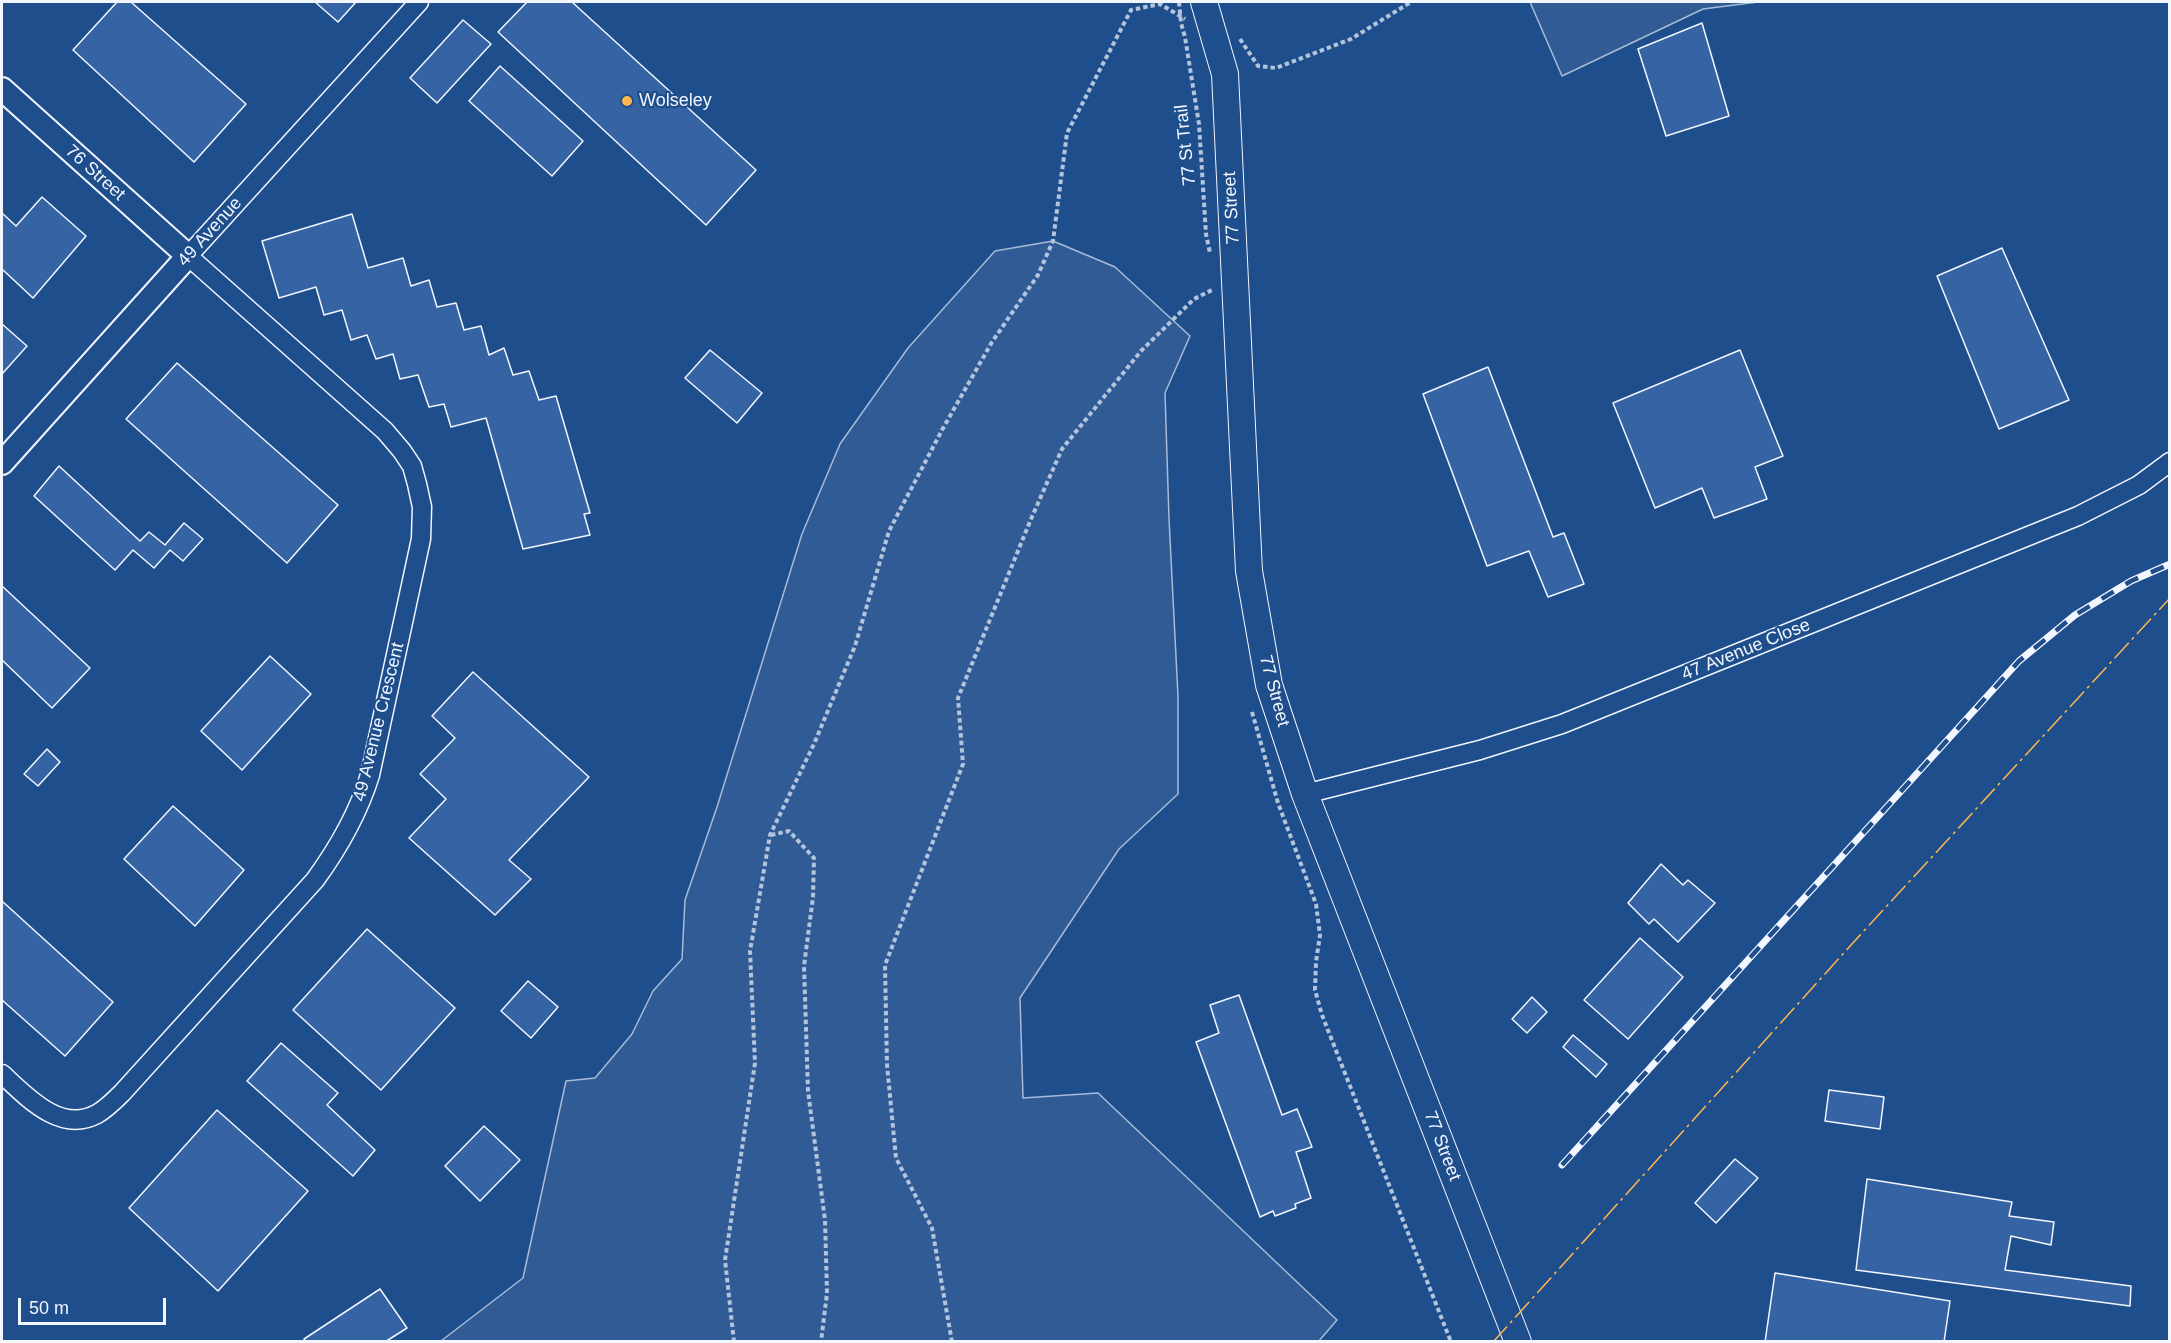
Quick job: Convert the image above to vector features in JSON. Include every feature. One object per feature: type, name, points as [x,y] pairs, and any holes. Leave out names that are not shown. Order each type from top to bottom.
[{"type":"main road","name":"77 Street","points":[[1204,2],[1225,74],[1249,571],[1269,685],[1305,794],[1518,1341]]},
{"type":"street","name":"49 Avenue","points":[[2,463],[419,2]]},
{"type":"street","name":"76 Street","points":[[2,89],[189,256]]},
{"type":"street","name":"49 Avenue Crescent","points":[[2,1074],[38,1106],[56,1116],[71,1120],[85,1119],[98,1114],[110,1105],[315,880],[342,841],[356,814],[370,775],[421,538],[422,507],[412,466],[385,431],[189,256]]},
{"type":"street","name":"47 Avenue Close","points":[[1305,794],[1480,750],[1562,724],[2078,516],[2139,484],[2169,462]]},
{"type":"path","name":"77 St Trail","points":[[1179,2],[1180,23],[1185,37],[1198,124],[1206,234],[1211,259]]},
{"type":"path","points":[[734,1341],[726,1260],[755,1063],[750,951],[770,835],[814,744],[855,646],[889,531],[992,342],[1038,275],[1053,240],[1067,133],[1131,10],[1160,4],[1213,35],[1233,29],[1258,66],[1276,68],[1351,39],[1411,2]]},
{"type":"path","points":[[952,1341],[932,1228],[896,1158],[887,1065],[885,965],[963,764],[958,698],[1062,449],[1141,351],[1194,299],[1236,278]]},
{"type":"path","points":[[770,835],[789,831],[814,858],[813,897],[804,966],[808,1091],[825,1220],[827,1293],[821,1341]]},
{"type":"shaded area","points":[[1530,2],[1758,2],[1703,9],[1562,76]]},
{"type":"shaded area","points":[[1053,241],[1115,267],[1190,336],[1165,393],[1178,696],[1178,794],[1119,849],[1020,998],[1023,1098],[1098,1093],[1337,1320],[1318,1342],[441,1341],[523,1278],[566,1081],[595,1078],[632,1034],[653,991],[682,959],[685,900],[717,807],[802,534],[840,444],[908,348],[995,251]]},
{"type":"building","points":[[117,2],[131,2],[246,104],[194,162],[73,50]]},
{"type":"building","points":[[315,2],[356,2],[338,22]]},
{"type":"building","name":"Wolseley","points":[[527,2],[572,2],[756,170],[706,225],[498,32]]},
{"type":"building","points":[[463,20],[491,44],[437,103],[410,78]]},
{"type":"building","points":[[1702,23],[1729,116],[1666,136],[1638,49]]},
{"type":"building","points":[[500,66],[583,141],[552,176],[469,101]]},
{"type":"building","points":[[42,197],[86,236],[33,298],[2,269],[2,213],[16,226]]},
{"type":"building","points":[[352,214],[368,268],[403,258],[411,286],[429,280],[437,307],[456,303],[464,330],[481,326],[489,355],[504,348],[513,375],[529,371],[539,400],[556,396],[590,513],[584,514],[590,535],[523,549],[486,418],[451,427],[444,404],[429,407],[418,375],[400,379],[393,354],[376,359],[367,335],[351,340],[342,310],[324,315],[316,287],[279,298],[262,241]]},
{"type":"building","points":[[2002,248],[2069,400],[1999,429],[1937,276]]},
{"type":"building","points":[[2,324],[27,346],[2,374]]},
{"type":"building","points":[[710,350],[762,393],[737,423],[685,378]]},
{"type":"building","points":[[1740,350],[1783,456],[1755,467],[1767,499],[1714,518],[1702,488],[1655,508],[1613,403]]},
{"type":"building","points":[[177,363],[338,505],[287,563],[126,419]]},
{"type":"building","points":[[1488,367],[1553,537],[1564,533],[1584,584],[1548,597],[1529,551],[1487,566],[1423,394]]},
{"type":"building","points":[[59,466],[140,541],[149,532],[165,545],[184,523],[203,539],[183,561],[170,550],[154,568],[133,550],[115,570],[34,496]]},
{"type":"building","points":[[2,586],[90,668],[52,708],[2,660]]},
{"type":"building","points":[[270,656],[311,694],[242,770],[201,731]]},
{"type":"building","points":[[473,672],[589,777],[509,860],[531,879],[495,915],[409,838],[446,799],[420,774],[455,738],[432,716]]},
{"type":"building","points":[[47,749],[60,762],[38,786],[24,774]]},
{"type":"building","points":[[173,806],[244,870],[195,926],[124,859]]},
{"type":"building","points":[[1661,864],[1683,885],[1688,880],[1715,903],[1678,942],[1654,919],[1649,924],[1628,903]]},
{"type":"building","points":[[2,901],[113,1002],[65,1056],[2,1000]]},
{"type":"building","points":[[367,929],[455,1008],[381,1090],[293,1010]]},
{"type":"building","points":[[1640,938],[1683,977],[1628,1039],[1584,1000]]},
{"type":"building","points":[[528,981],[558,1007],[531,1038],[501,1011]]},
{"type":"building","points":[[1239,995],[1282,1115],[1297,1109],[1312,1147],[1296,1152],[1311,1198],[1295,1204],[1296,1208],[1275,1216],[1273,1211],[1260,1217],[1196,1042],[1219,1033],[1210,1005]]},
{"type":"building","points":[[1532,997],[1547,1012],[1527,1033],[1512,1019]]},
{"type":"building","points":[[1573,1035],[1607,1064],[1596,1077],[1563,1047]]},
{"type":"building","points":[[281,1043],[338,1093],[327,1105],[375,1150],[353,1176],[247,1081]]},
{"type":"building","points":[[1829,1090],[1884,1097],[1880,1129],[1825,1121]]},
{"type":"building","points":[[217,1110],[308,1191],[218,1291],[129,1208]]},
{"type":"building","points":[[484,1126],[520,1160],[480,1201],[445,1166]]},
{"type":"building","points":[[1735,1159],[1758,1178],[1716,1223],[1695,1203]]},
{"type":"building","points":[[1867,1179],[2012,1202],[2009,1216],[2054,1222],[2051,1245],[2011,1236],[2005,1270],[2131,1286],[2130,1306],[1856,1270]]},
{"type":"building","points":[[1775,1273],[1950,1301],[1944,1342],[1765,1342]]},
{"type":"building","points":[[380,1289],[407,1328],[385,1342],[306,1342],[304,1339]]},
{"type":"railway","points":[[1562,1165],[2019,661],[2075,615],[2131,581],[2170,564]]},
{"type":"power","points":[[1493,1342],[1851,945],[2170,598]]},
{"type":"place","name":"Wolseley","points":[[627,101]]}]
